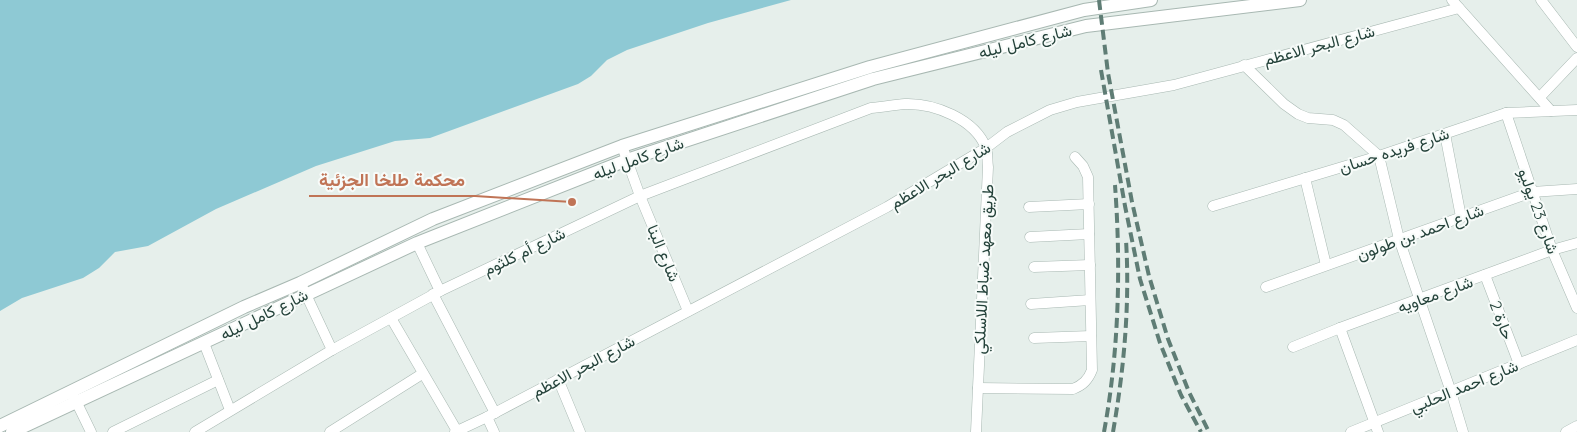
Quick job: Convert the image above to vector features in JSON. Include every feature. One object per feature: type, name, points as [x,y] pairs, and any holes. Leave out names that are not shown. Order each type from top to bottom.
[{"type":"street","name":"شارع كامل ليله","points":[[0,426],[204,343],[433,219],[622,146],[870,66],[1084,10],[1151,0]]},
{"type":"street","name":"شارع كامل ليله","points":[[12,432],[74,396],[244,307],[303,288],[627,160],[873,79],[1086,26],[1300,0]]},
{"type":"street","points":[[1541,0],[1577,47]]},
{"type":"street","points":[[1455,4],[1551,111]]},
{"type":"street","name":"شارع البحر الاعظم","points":[[456,432],[887,207],[986,148],[1007,132],[1066,105],[1174,85],[1455,4]]},
{"type":"street","points":[[1540,97],[1577,58]]},
{"type":"street","points":[[1244,65],[1284,104],[1298,114],[1308,118],[1333,120],[1344,125],[1379,156],[1399,239],[1463,432]]},
{"type":"street","name":"شارع أم كلثوم","points":[[195,432],[332,350],[436,293],[640,196],[870,108],[907,104],[935,109],[958,117],[974,129],[986,148]]},
{"type":"street","name":"شارع فريده حسان","points":[[1213,206],[1379,156],[1506,113],[1577,110]]},
{"type":"street","name":"شارع 23 يوليو","points":[[1506,113],[1552,250],[1577,308]]},
{"type":"street","points":[[1445,134],[1461,217]]},
{"type":"street","name":"شارع البنا","points":[[622,146],[640,196],[688,311]]},
{"type":"street","name":"طريق معهد ضباط اللاسلكي","points":[[976,432],[988,167],[986,148]]},
{"type":"street","points":[[978,388],[1073,389],[1080,386],[1092,370],[1088,177],[1083,166],[1074,157]]},
{"type":"street","points":[[1305,178],[1326,265]]},
{"type":"street","name":"شارع احمد بن طولون","points":[[1266,287],[1532,192],[1577,189]]},
{"type":"street","points":[[1029,207],[1089,204]]},
{"type":"street","points":[[1030,237],[1089,234]]},
{"type":"street","points":[[417,243],[436,293],[491,415],[494,432]]},
{"type":"street","name":"شارع معاويه","points":[[1293,347],[1552,250],[1577,243]]},
{"type":"street","points":[[1034,267],[1090,265]]},
{"type":"street","name":"حارة 2","points":[[1485,275],[1519,364]]},
{"type":"street","points":[[303,288],[332,350]]},
{"type":"street","points":[[1032,304],[1090,300]]},
{"type":"street","points":[[391,318],[456,432]]},
{"type":"street","points":[[1340,328],[1376,427]]},
{"type":"street","points":[[1034,338],[1091,336]]},
{"type":"street","name":"شارع احمد الحلبي","points":[[1351,432],[1376,427],[1451,392],[1577,340]]},
{"type":"street","points":[[204,343],[230,410]]},
{"type":"street","points":[[330,432],[422,374]]},
{"type":"street","points":[[558,379],[580,432]]},
{"type":"street","points":[[113,432],[218,380]]},
{"type":"street","points":[[74,396],[91,432]]},
{"type":"street","points":[[1566,432],[1577,426]]},
{"type":"water","points":[[0,0],[791,0],[708,23],[627,50],[607,60],[591,76],[578,84],[430,138],[395,141],[316,166],[216,209],[148,246],[115,252],[99,268],[83,278],[22,298],[0,311]]},
{"type":"railway","points":[[1099,0],[1108,73],[1132,202],[1149,276],[1168,339],[1189,392],[1209,432]]},
{"type":"railway","points":[[1101,70],[1140,279],[1160,343],[1181,395],[1201,432]]},
{"type":"railway","points":[[1104,432],[1116,340],[1118,247],[1115,185]]},
{"type":"railway","points":[[1113,432],[1127,312],[1126,240]]},
{"type":"place","name":"محكمة طلخا الجزئية","points":[[572,202]]}]
